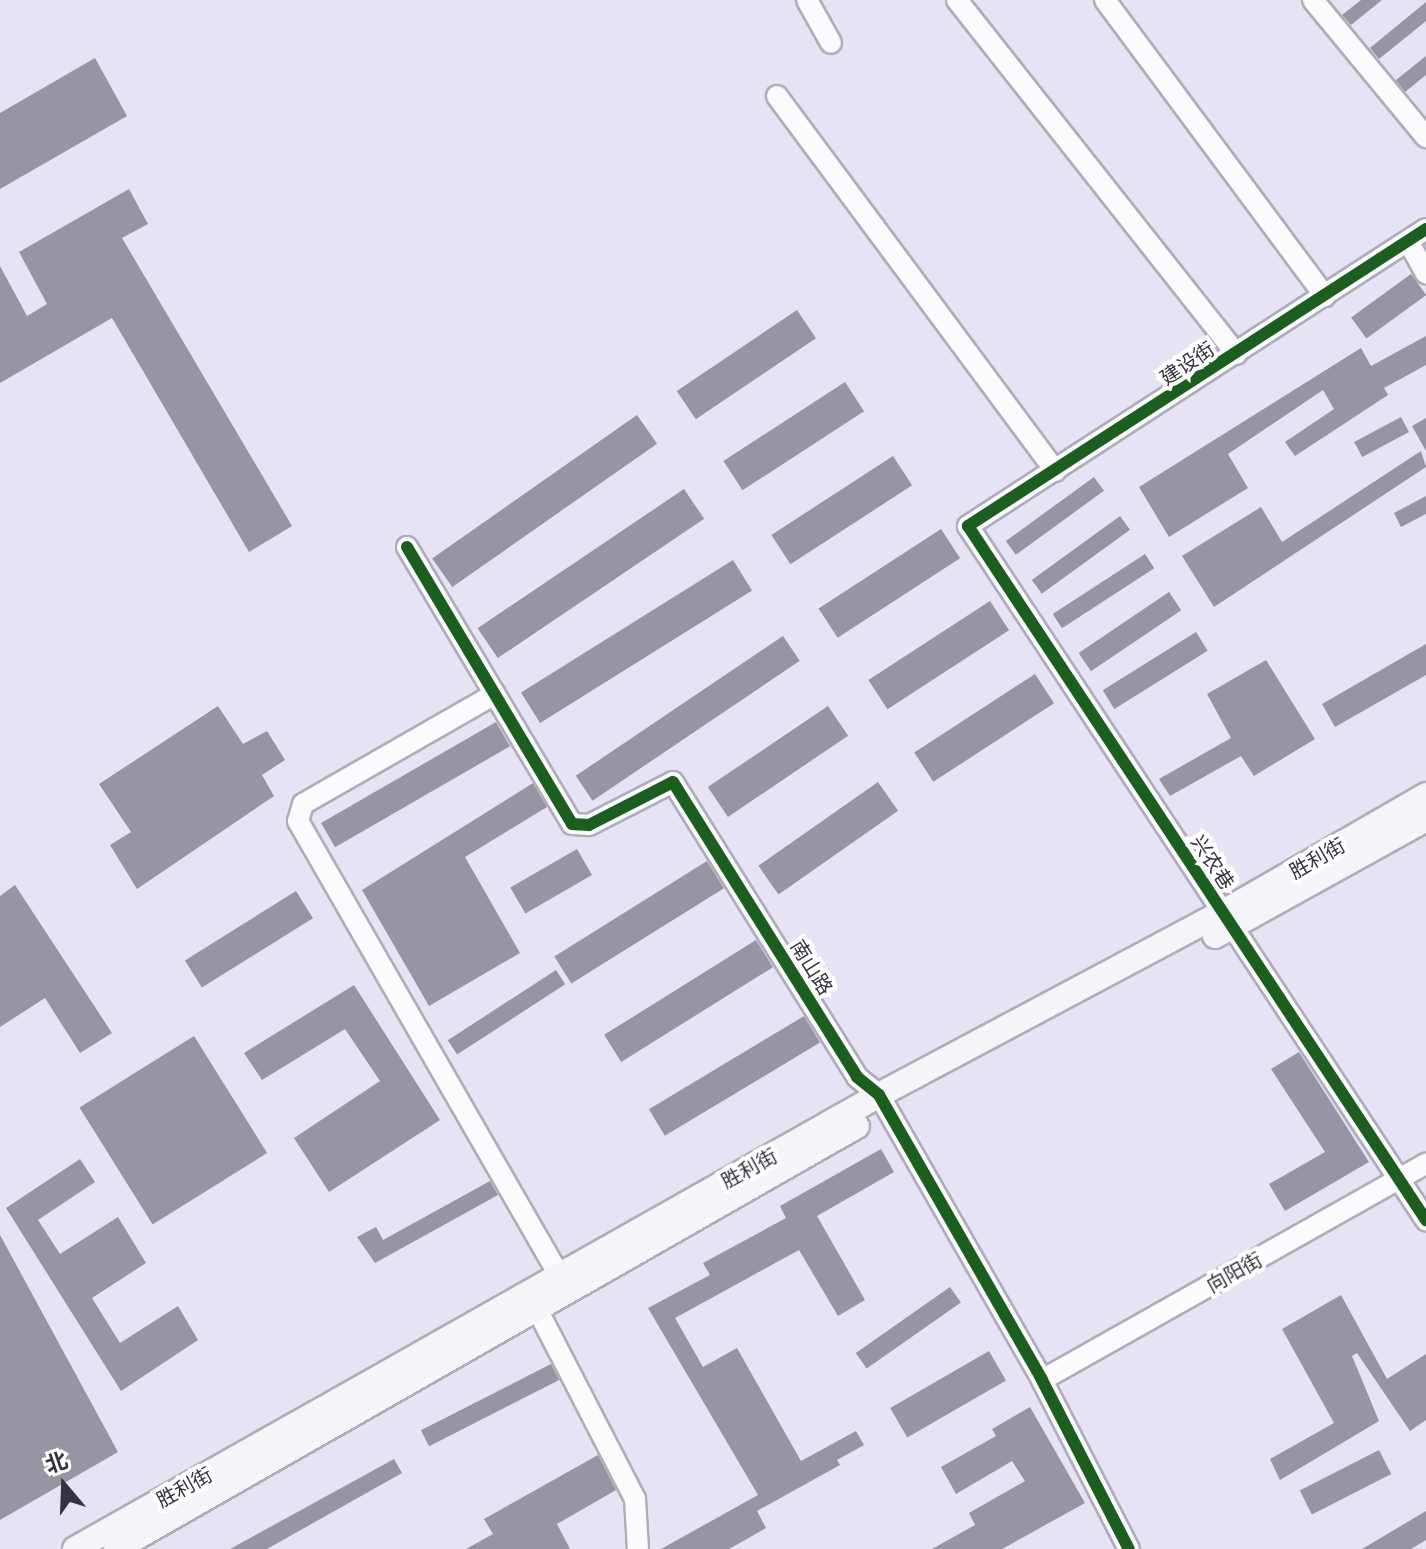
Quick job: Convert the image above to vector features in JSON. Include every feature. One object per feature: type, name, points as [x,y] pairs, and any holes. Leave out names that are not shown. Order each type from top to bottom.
[{"type":"main road","name":"胜利街","points":[[1226,920],[1426,795]]},
{"type":"main road","name":"胜利街","points":[[75,1549],[559,1275],[1226,920],[1426,819]]},
{"type":"main road","name":"胜利街","points":[[116,1549],[537,1309],[883,1102]]},
{"type":"street","points":[[807,0],[831,43]]},
{"type":"street","points":[[957,0],[1237,354]]},
{"type":"street","points":[[1105,0],[1325,296]]},
{"type":"street","points":[[1313,0],[1426,137]]},
{"type":"street","points":[[777,96],[1055,471]]},
{"type":"street","name":"建设街","points":[[968,526],[1426,229]]},
{"type":"street","points":[[1408,241],[1426,273]]},
{"type":"street","name":"兴农巷","points":[[968,526],[1426,1220]]},
{"type":"street","name":"南山路","points":[[407,547],[572,824],[589,825],[673,782],[857,1077],[883,1102],[1042,1380],[1129,1549]]},
{"type":"street","points":[[495,694],[303,804],[298,821],[559,1275]]},
{"type":"street","name":"向阳街","points":[[1042,1380],[1426,1164]]},
{"type":"street","points":[[537,1309],[635,1499],[638,1549]]},
{"type":"building","points":[[1361,0],[1382,0],[1351,25],[1342,15]]},
{"type":"building","points":[[1426,2],[1426,21],[1379,59],[1370,48]]},
{"type":"building","points":[[1426,56],[1426,75],[1405,92],[1396,80]]},
{"type":"building","points":[[95,58],[127,116],[0,189],[0,113]]},
{"type":"building","points":[[129,189],[148,224],[122,238],[292,526],[249,552],[112,318],[0,383],[0,266],[27,316],[47,304],[19,252]]},
{"type":"building","points":[[1411,274],[1426,295],[1366,339],[1351,317]]},
{"type":"building","points":[[797,310],[816,338],[696,419],[677,391]]},
{"type":"building","points":[[1426,336],[1426,365],[1384,388],[1388,395],[1295,456],[1285,442],[1334,409],[1323,390],[1228,454],[1248,488],[1169,537],[1139,487],[1361,348],[1371,366]]},
{"type":"building","points":[[845,382],[864,411],[742,490],[723,461]]},
{"type":"building","points":[[637,415],[657,444],[452,587],[432,558]]},
{"type":"building","points":[[1401,417],[1409,432],[1362,457],[1354,442]]},
{"type":"building","points":[[1426,418],[1426,451],[1412,426]]},
{"type":"building","points":[[1421,451],[1426,467],[1214,607],[1182,556],[1261,507],[1282,542]]},
{"type":"building","points":[[893,456],[912,485],[790,564],[771,535]]},
{"type":"building","points":[[1094,477],[1104,491],[1016,555],[1006,541]]},
{"type":"building","points":[[684,489],[704,519],[498,658],[478,628]]},
{"type":"building","points":[[1426,496],[1426,514],[1401,527],[1394,513]]},
{"type":"building","points":[[1120,516],[1130,530],[1042,594],[1032,580]]},
{"type":"building","points":[[941,529],[960,558],[838,638],[819,609]]},
{"type":"building","points":[[1145,554],[1154,568],[1062,628],[1053,614]]},
{"type":"building","points":[[733,560],[752,591],[540,723],[521,692]]},
{"type":"building","points":[[1169,592],[1181,610],[1091,671],[1079,653]]},
{"type":"building","points":[[990,601],[1009,630],[887,709],[868,680]]},
{"type":"building","points":[[1196,632],[1208,651],[1114,709],[1103,690]]},
{"type":"building","points":[[783,636],[800,661],[593,801],[576,776]]},
{"type":"building","points":[[1426,644],[1426,675],[1335,727],[1322,704]]},
{"type":"building","points":[[1266,660],[1315,739],[1254,776],[1241,756],[1170,796],[1159,779],[1231,738],[1207,694]]},
{"type":"building","points":[[1035,674],[1054,703],[933,782],[914,752]]},
{"type":"building","points":[[218,706],[243,744],[267,731],[285,760],[262,775],[274,796],[137,889],[110,845],[131,832],[99,784]]},
{"type":"building","points":[[828,706],[848,736],[728,817],[708,787]]},
{"type":"building","points":[[496,722],[510,746],[335,847],[321,823]]},
{"type":"building","points":[[878,782],[898,811],[778,894],[758,866]]},
{"type":"building","points":[[533,783],[547,807],[465,857],[520,953],[429,1006],[362,890]]},
{"type":"building","points":[[577,849],[592,875],[525,913],[510,888]]},
{"type":"building","points":[[707,861],[724,888],[571,984],[554,956]]},
{"type":"building","points":[[15,885],[112,1033],[80,1053],[45,998],[0,1027],[0,896]]},
{"type":"building","points":[[296,891],[313,918],[202,988],[185,960]]},
{"type":"building","points":[[756,940],[773,967],[621,1062],[604,1035]]},
{"type":"building","points":[[556,970],[565,984],[457,1055],[448,1040]]},
{"type":"building","points":[[354,985],[440,1120],[329,1192],[294,1138],[380,1081],[345,1029],[262,1080],[244,1053]]},
{"type":"building","points":[[804,1016],[820,1043],[665,1136],[649,1109]]},
{"type":"building","points":[[194,1036],[267,1153],[153,1225],[80,1108]]},
{"type":"building","points":[[1299,1052],[1369,1162],[1285,1211],[1269,1184],[1325,1152],[1271,1069]]},
{"type":"building","points":[[881,1149],[894,1172],[817,1216],[865,1300],[838,1316],[799,1250],[675,1318],[703,1367],[737,1348],[801,1461],[856,1431],[864,1445],[837,1460],[840,1465],[757,1511],[766,1528],[729,1549],[661,1549],[758,1495],[648,1308],[710,1275],[703,1263],[786,1218],[780,1206]]},
{"type":"building","points":[[80,1159],[95,1182],[38,1220],[60,1254],[118,1217],[146,1263],[92,1298],[120,1343],[178,1306],[198,1340],[121,1391],[6,1208]]},
{"type":"building","points":[[490,1181],[498,1195],[375,1263],[357,1237],[376,1227],[383,1240]]},
{"type":"building","points":[[0,1235],[118,1452],[0,1520]]},
{"type":"building","points":[[950,1287],[961,1303],[867,1369],[856,1353]]},
{"type":"building","points":[[1341,1295],[1387,1379],[1426,1354],[1426,1420],[1410,1431],[1357,1353],[1352,1356],[1379,1421],[1280,1480],[1270,1459],[1334,1423],[1282,1329]]},
{"type":"building","points":[[989,1351],[1006,1380],[907,1437],[890,1408]]},
{"type":"building","points":[[551,1364],[559,1380],[429,1446],[421,1430]]},
{"type":"building","points":[[1030,1407],[1085,1503],[1002,1549],[932,1549],[975,1525],[969,1513],[1025,1481],[1012,1461],[956,1494],[941,1467],[996,1436],[992,1429]]},
{"type":"building","points":[[1379,1450],[1391,1474],[1312,1514],[1300,1490]]},
{"type":"building","points":[[598,1455],[616,1490],[557,1524],[570,1549],[466,1549],[493,1534],[484,1519]]},
{"type":"building","points":[[394,1459],[402,1473],[267,1549],[230,1549]]},
{"type":"building","points":[[1426,1511],[1426,1540],[1411,1549],[1362,1549]]},
{"type":"cycle path","points":[[1426,229],[968,526],[1426,1220]]},
{"type":"cycle path","points":[[407,547],[572,824],[589,825],[673,782],[857,1077],[879,1095],[1042,1380],[1129,1549]]}]
